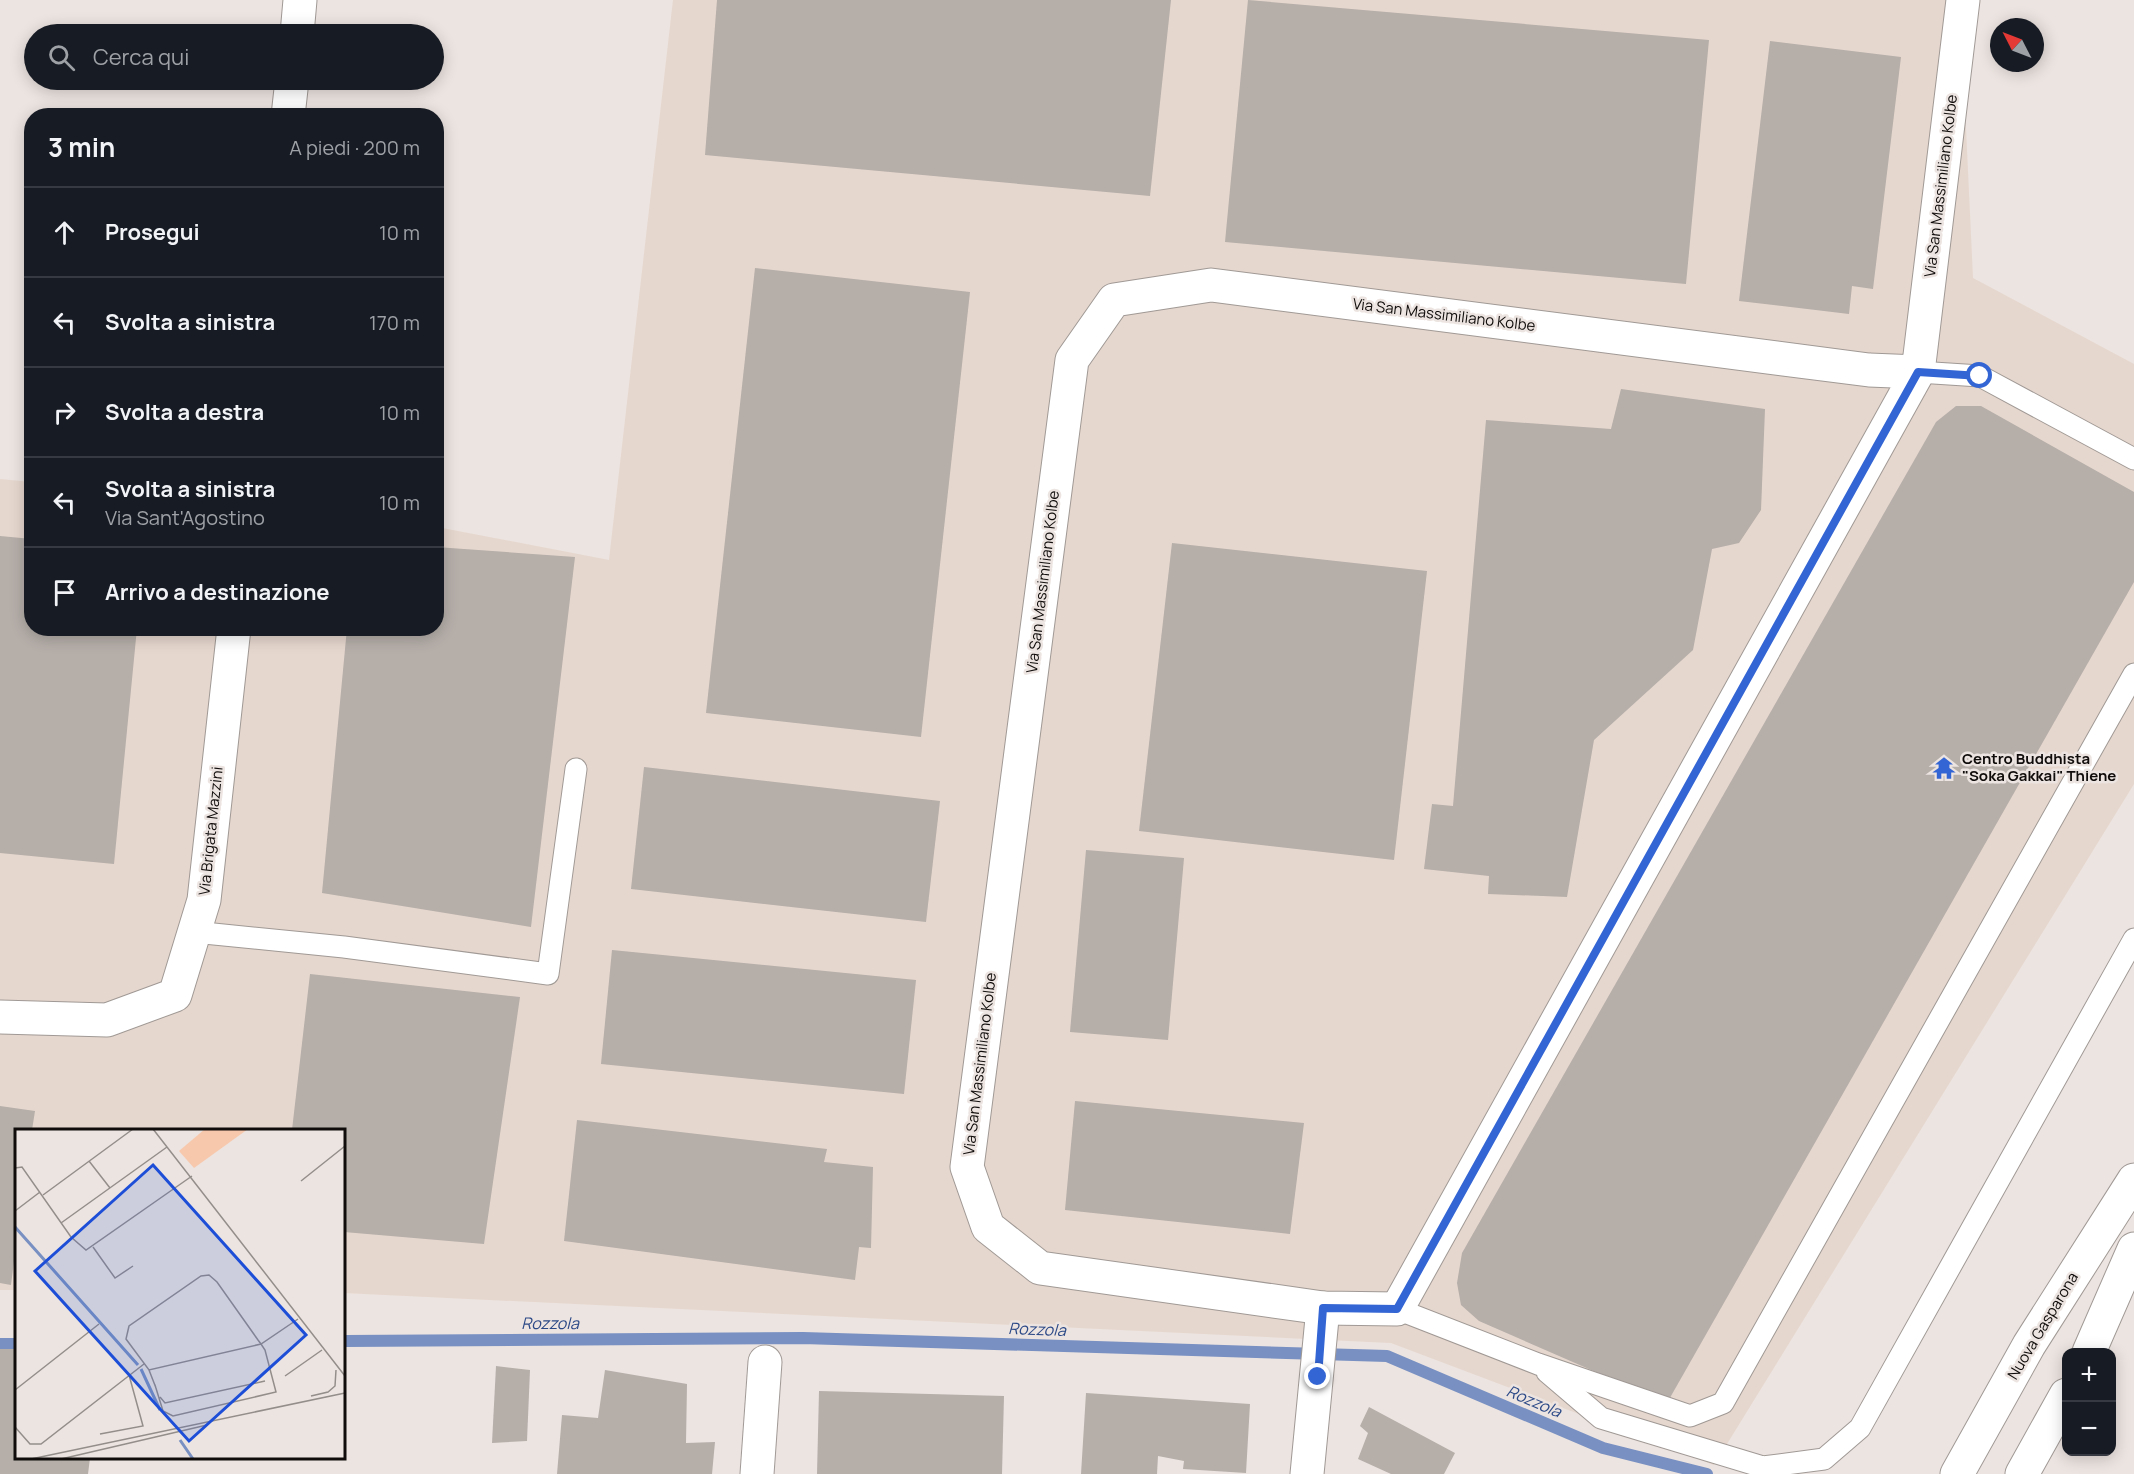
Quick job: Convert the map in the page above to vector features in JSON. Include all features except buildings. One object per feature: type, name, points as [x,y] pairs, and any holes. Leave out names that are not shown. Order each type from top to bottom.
[{"type":"street","points":[[298,24],[300,0]]},
{"type":"street","name":"Via San Massimiliano Kolbe","points":[[1918,372],[1869,370],[1211,285],[1114,300],[1072,360],[967,1167],[988,1227],[1040,1268],[1323,1308],[1397,1309],[1918,372],[1963,0]]},
{"type":"street","points":[[289,108],[291,90]]},
{"type":"street","name":"Via Brigata Mazzini","points":[[0,1017],[107,1020],[175,995],[204,900],[233,636]]},
{"type":"street","name":"Nuova Gasparona","points":[[1957,1474],[2029,1345],[2134,1180]]},
{"type":"street","points":[[2091,1348],[2134,1249]]},
{"type":"street","points":[[1307,1474],[1322,1341],[1323,1308]]},
{"type":"street","points":[[758,1474],[765,1362]]},
{"type":"street","points":[[2022,1474],[2063,1402]]},
{"type":"lane","points":[[1918,372],[1980,376],[2134,459]]},
{"type":"lane","points":[[1397,1309],[1538,1364],[1690,1416],[1723,1403],[2134,674]]},
{"type":"lane","points":[[194,932],[344,947],[548,974],[576,768]]},
{"type":"lane","points":[[1538,1364],[1601,1418],[1763,1467],[1824,1459],[1860,1428],[2134,939]]},
{"type":"shaded area","points":[[673,0],[1960,0],[1973,278],[2134,364],[2134,784],[1714,1465],[1391,1343],[345,1293],[345,1129],[15,1129],[15,1290],[0,1290],[0,479],[24,481],[24,636],[444,636],[444,528],[609,560]]},
{"type":"waterway","name":"Rozzola","points":[[345,1341],[803,1338],[1387,1356],[1603,1448],[1707,1474]]},
{"type":"waterway","name":"Rozzola","points":[[0,1344],[15,1344]]},
{"type":"place","name":"Centro Buddhista \"Soka Gakkai\" Thiene","points":[[1944,768]]},
{"type":"route","points":[[1318,1377],[1323,1308],[1397,1309],[1918,372],[1980,376]]}]
